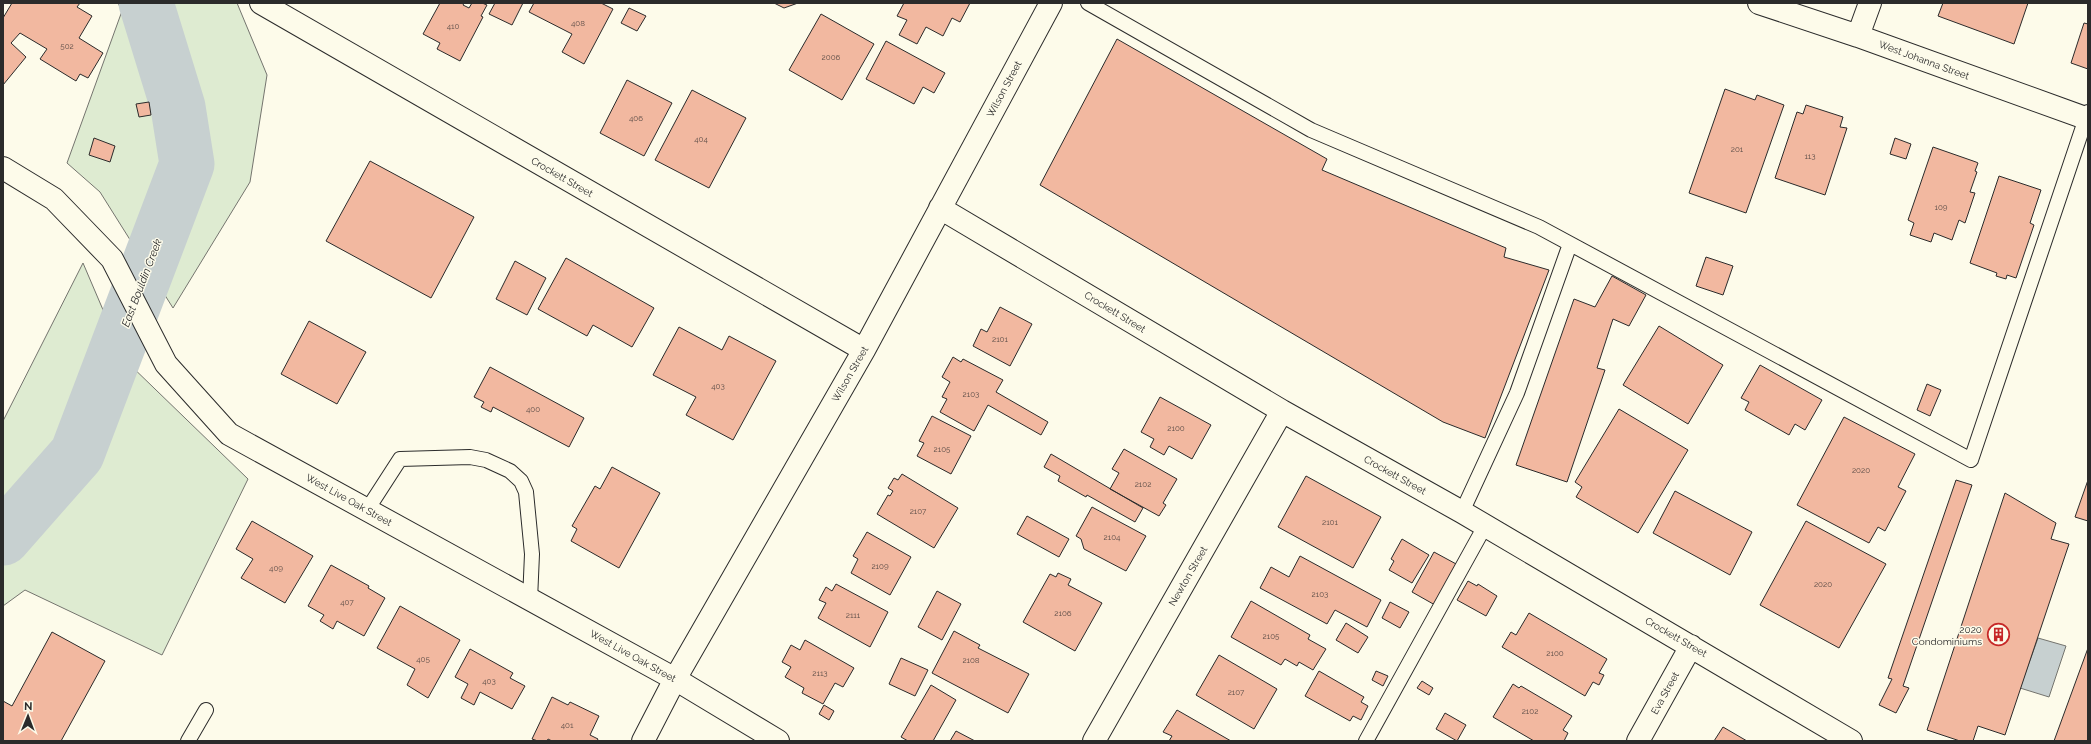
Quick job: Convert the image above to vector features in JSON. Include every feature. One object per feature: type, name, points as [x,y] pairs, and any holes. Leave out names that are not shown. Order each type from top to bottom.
[{"type":"street","name":"Crockett Street","points":[[261,3],[864,350]]},
{"type":"street","name":"Wilson Street","points":[[643,741],[675,679],[864,350],[1051,3]]},
{"type":"street","name":"West Johanna Street","points":[[1759,3],[1858,36],[2087,117]]},
{"type":"street","points":[[1858,36],[1870,3]]},
{"type":"street","name":"West Live Oak Street","points":[[3,168],[54,199],[112,259],[166,364],[229,434],[675,679],[778,741]]},
{"type":"street","name":"Crockett Street","points":[[940,208],[1282,411],[1462,512],[1851,741]]},
{"type":"street","name":"Newton Street","points":[[1094,741],[1282,411]]},
{"type":"street","name":"Eva Street","points":[[1638,741],[1691,646]]},
{"type":"lane","points":[[1088,3],[1311,130],[1539,227],[1971,460],[2087,117]]},
{"type":"lane","points":[[1462,512],[1517,393],[1570,244]]},
{"type":"lane","points":[[367,510],[400,459],[470,457],[486,460],[510,471],[521,481],[526,492],[532,554],[530,600]]},
{"type":"lane","points":[[1366,741],[1485,526]]},
{"type":"lane","points":[[188,741],[206,710]]},
{"type":"green space","points":[[118,3],[237,3],[267,75],[250,182],[173,308],[100,192],[67,163],[122,11]]},
{"type":"green space","points":[[83,263],[124,359],[248,479],[162,655],[25,590],[3,606],[3,421]]},
{"type":"shaded area","points":[[2038,638],[2066,646],[2049,697],[2020,688]]},
{"type":"building","points":[[12,3],[80,3],[77,7],[92,16],[79,38],[103,53],[88,78],[80,74],[76,81],[40,59],[47,49],[20,33],[11,43],[26,57],[3,85],[3,18]]},
{"type":"building","points":[[440,3],[464,3],[463,5],[469,8],[472,3],[482,3],[487,5],[481,16],[483,17],[460,61],[437,49],[440,43],[423,34]]},
{"type":"building","points":[[495,3],[523,3],[512,25],[489,14]]},
{"type":"building","points":[[534,3],[601,3],[613,9],[584,64],[562,52],[572,34],[529,12]]},
{"type":"building","points":[[774,3],[798,3],[784,8]]},
{"type":"building","points":[[904,3],[970,3],[960,22],[952,18],[943,36],[926,27],[917,44],[899,35],[907,20],[897,16]]},
{"type":"building","points":[[1943,3],[2028,3],[2014,44],[1938,16]]},
{"type":"building","points":[[629,8],[646,16],[637,31],[621,23]]},
{"type":"building","points":[[821,14],[874,44],[842,100],[789,70]]},
{"type":"building","points":[[2084,23],[2088,24],[2088,69],[2071,63]]},
{"type":"building","points":[[1117,39],[1327,159],[1322,170],[1506,248],[1504,257],[1549,270],[1485,438],[1443,422],[1040,185]]},
{"type":"building","points":[[886,41],[945,73],[934,93],[923,87],[914,104],[866,79]]},
{"type":"building","points":[[627,80],[672,103],[644,156],[600,133]]},
{"type":"building","points":[[1725,89],[1755,100],[1757,95],[1784,105],[1746,213],[1689,193]]},
{"type":"building","points":[[692,90],[746,118],[709,188],[655,160]]},
{"type":"building","points":[[149,102],[151,115],[139,117],[136,104]]},
{"type":"building","points":[[1806,105],[1843,117],[1840,127],[1847,128],[1825,195],[1775,178],[1797,112],[1803,114]]},
{"type":"building","points":[[94,138],[115,146],[110,162],[89,155]]},
{"type":"building","points":[[1895,138],[1911,144],[1906,159],[1890,154]]},
{"type":"building","points":[[1933,147],[1978,163],[1975,171],[1977,172],[1970,192],[1975,193],[1965,223],[1959,220],[1952,240],[1934,233],[1931,242],[1910,235],[1914,223],[1908,220]]},
{"type":"building","points":[[370,161],[474,217],[431,298],[326,241]]},
{"type":"building","points":[[1999,176],[2041,190],[2030,223],[2034,225],[2016,278],[2007,275],[2006,279],[1996,276],[1997,273],[1970,263]]},
{"type":"building","points":[[1706,257],[1733,266],[1723,295],[1696,286]]},
{"type":"building","points":[[566,258],[654,308],[632,347],[593,325],[587,336],[538,309]]},
{"type":"building","points":[[515,261],[546,278],[527,315],[496,299]]},
{"type":"building","points":[[1612,276],[1646,295],[1629,326],[1613,319],[1597,368],[1605,370],[1567,482],[1516,465],[1574,299],[1595,307]]},
{"type":"building","points":[[1000,307],[1032,324],[1010,366],[973,346],[981,329],[987,332]]},
{"type":"building","points":[[309,321],[366,352],[337,404],[281,374]]},
{"type":"building","points":[[1659,326],[1723,365],[1688,424],[1623,385]]},
{"type":"building","points":[[679,327],[722,350],[729,336],[776,361],[733,440],[686,415],[696,397],[653,375]]},
{"type":"building","points":[[953,357],[961,362],[963,359],[1003,380],[996,392],[1048,422],[1041,435],[988,405],[974,431],[940,412],[947,399],[942,397],[950,382],[942,377]]},
{"type":"building","points":[[1760,365],[1822,400],[1805,430],[1795,424],[1789,435],[1745,410],[1749,402],[1741,398]]},
{"type":"building","points":[[490,367],[584,418],[569,447],[493,407],[491,412],[481,407],[484,402],[474,397]]},
{"type":"building","points":[[1927,384],[1941,390],[1930,416],[1917,410]]},
{"type":"building","points":[[1160,397],[1211,425],[1192,459],[1169,446],[1164,455],[1150,447],[1154,439],[1141,432]]},
{"type":"building","points":[[1619,409],[1688,450],[1638,533],[1576,497],[1582,487],[1575,482]]},
{"type":"building","points":[[932,416],[971,436],[951,474],[917,456],[924,443],[919,441]]},
{"type":"building","points":[[1844,417],[1915,454],[1898,487],[1906,491],[1885,531],[1878,527],[1869,543],[1797,505]]},
{"type":"building","points":[[1124,449],[1177,479],[1163,503],[1166,505],[1159,516],[1110,489],[1119,473],[1112,469]]},
{"type":"building","points":[[1051,454],[1143,508],[1135,522],[1087,495],[1086,497],[1058,481],[1060,476],[1044,467]]},
{"type":"building","points":[[612,467],[660,493],[619,568],[571,541],[577,529],[572,526],[595,486],[600,489]]},
{"type":"building","points":[[902,474],[958,508],[934,548],[877,514],[888,495],[890,496],[893,491],[888,488],[894,478],[898,480]]},
{"type":"building","points":[[1306,476],[1381,517],[1353,568],[1278,527]]},
{"type":"building","points":[[1956,480],[1972,485],[1903,686],[1909,688],[1896,713],[1879,705],[1892,679],[1888,678]]},
{"type":"building","points":[[2088,480],[2088,521],[2075,517]]},
{"type":"building","points":[[1675,491],[1752,532],[1730,575],[1653,533]]},
{"type":"building","name":"2020 Condominiums","points":[[2005,493],[2056,523],[2051,539],[2069,544],[2005,735],[1978,726],[1973,741],[1960,741],[1927,730]]},
{"type":"building","points":[[1092,507],[1146,536],[1126,571],[1084,549],[1081,539],[1076,536]]},
{"type":"building","points":[[1027,516],[1069,539],[1059,557],[1017,534]]},
{"type":"building","points":[[252,521],[313,556],[285,603],[241,578],[253,559],[236,549]]},
{"type":"building","points":[[1806,521],[1886,564],[1839,648],[1760,605]]},
{"type":"building","points":[[867,532],[911,557],[890,595],[851,573],[858,559],[853,556]]},
{"type":"building","points":[[1402,539],[1429,555],[1412,583],[1389,570],[1394,561],[1391,559]]},
{"type":"building","points":[[1434,552],[1458,565],[1435,605],[1412,592]]},
{"type":"building","points":[[1300,556],[1381,600],[1367,627],[1335,610],[1327,624],[1260,588],[1271,567],[1289,577]]},
{"type":"building","points":[[331,565],[369,586],[368,588],[385,598],[364,636],[337,621],[333,629],[320,621],[324,615],[308,606]]},
{"type":"building","points":[[1058,573],[1071,579],[1068,585],[1102,603],[1075,651],[1023,622],[1050,574],[1056,577]]},
{"type":"building","points":[[1468,581],[1477,586],[1478,584],[1497,596],[1486,616],[1457,600]]},
{"type":"building","points":[[836,584],[888,612],[870,647],[818,618],[826,603],[819,600],[826,587],[832,591]]},
{"type":"building","points":[[937,591],[961,604],[942,640],[918,627]]},
{"type":"building","points":[[1251,601],[1310,635],[1308,639],[1326,649],[1313,670],[1299,662],[1297,666],[1285,659],[1281,665],[1231,637]]},
{"type":"building","points":[[1390,602],[1409,612],[1400,628],[1382,618]]},
{"type":"building","points":[[400,606],[460,640],[428,698],[407,685],[415,669],[377,648]]},
{"type":"building","points":[[1529,613],[1607,659],[1599,673],[1604,675],[1599,685],[1593,682],[1585,696],[1502,647],[1511,632],[1516,635]]},
{"type":"building","points":[[1346,623],[1368,637],[1358,653],[1336,640]]},
{"type":"building","points":[[954,631],[980,645],[978,648],[1029,674],[1008,713],[932,673]]},
{"type":"building","points":[[52,632],[105,661],[61,741],[3,741],[3,701],[12,706]]},
{"type":"building","points":[[805,640],[854,668],[843,687],[835,683],[823,704],[802,693],[804,688],[785,677],[791,667],[782,662],[791,645],[800,650]]},
{"type":"building","points":[[2088,648],[2088,741],[2054,741]]},
{"type":"building","points":[[470,649],[513,673],[510,678],[525,686],[512,709],[480,692],[474,705],[461,698],[468,684],[455,677]]},
{"type":"building","points":[[1219,655],[1277,689],[1254,729],[1196,695]]},
{"type":"building","points":[[901,658],[928,670],[915,696],[889,684]]},
{"type":"building","points":[[1319,671],[1364,697],[1361,702],[1368,706],[1361,720],[1353,716],[1350,721],[1305,696]]},
{"type":"building","points":[[1376,671],[1388,676],[1383,686],[1372,680]]},
{"type":"building","points":[[1422,681],[1433,688],[1429,695],[1417,688]]},
{"type":"building","points":[[1513,684],[1519,688],[1521,686],[1572,716],[1563,730],[1568,733],[1564,741],[1534,741],[1493,717]]},
{"type":"building","points":[[931,685],[956,700],[933,741],[908,741],[901,737]]},
{"type":"building","points":[[552,697],[568,705],[570,702],[599,716],[590,735],[598,739],[597,741],[552,741],[548,739],[547,741],[538,741],[532,739]]},
{"type":"building","points":[[824,705],[834,711],[829,720],[819,714]]},
{"type":"building","points":[[1177,710],[1231,741],[1169,741],[1172,736],[1163,732]]},
{"type":"building","points":[[1445,713],[1466,725],[1457,741],[1436,729]]},
{"type":"building","points":[[1723,727],[1747,741],[1714,741]]},
{"type":"building","points":[[956,731],[975,741],[950,741]]},
{"type":"waterway","name":"East Bouldin Creek","points":[[3,538],[77,454],[187,164],[178,107],[146,3]]},
{"type":"place","name":"2020 Condominiums","points":[[1998,635]]}]
